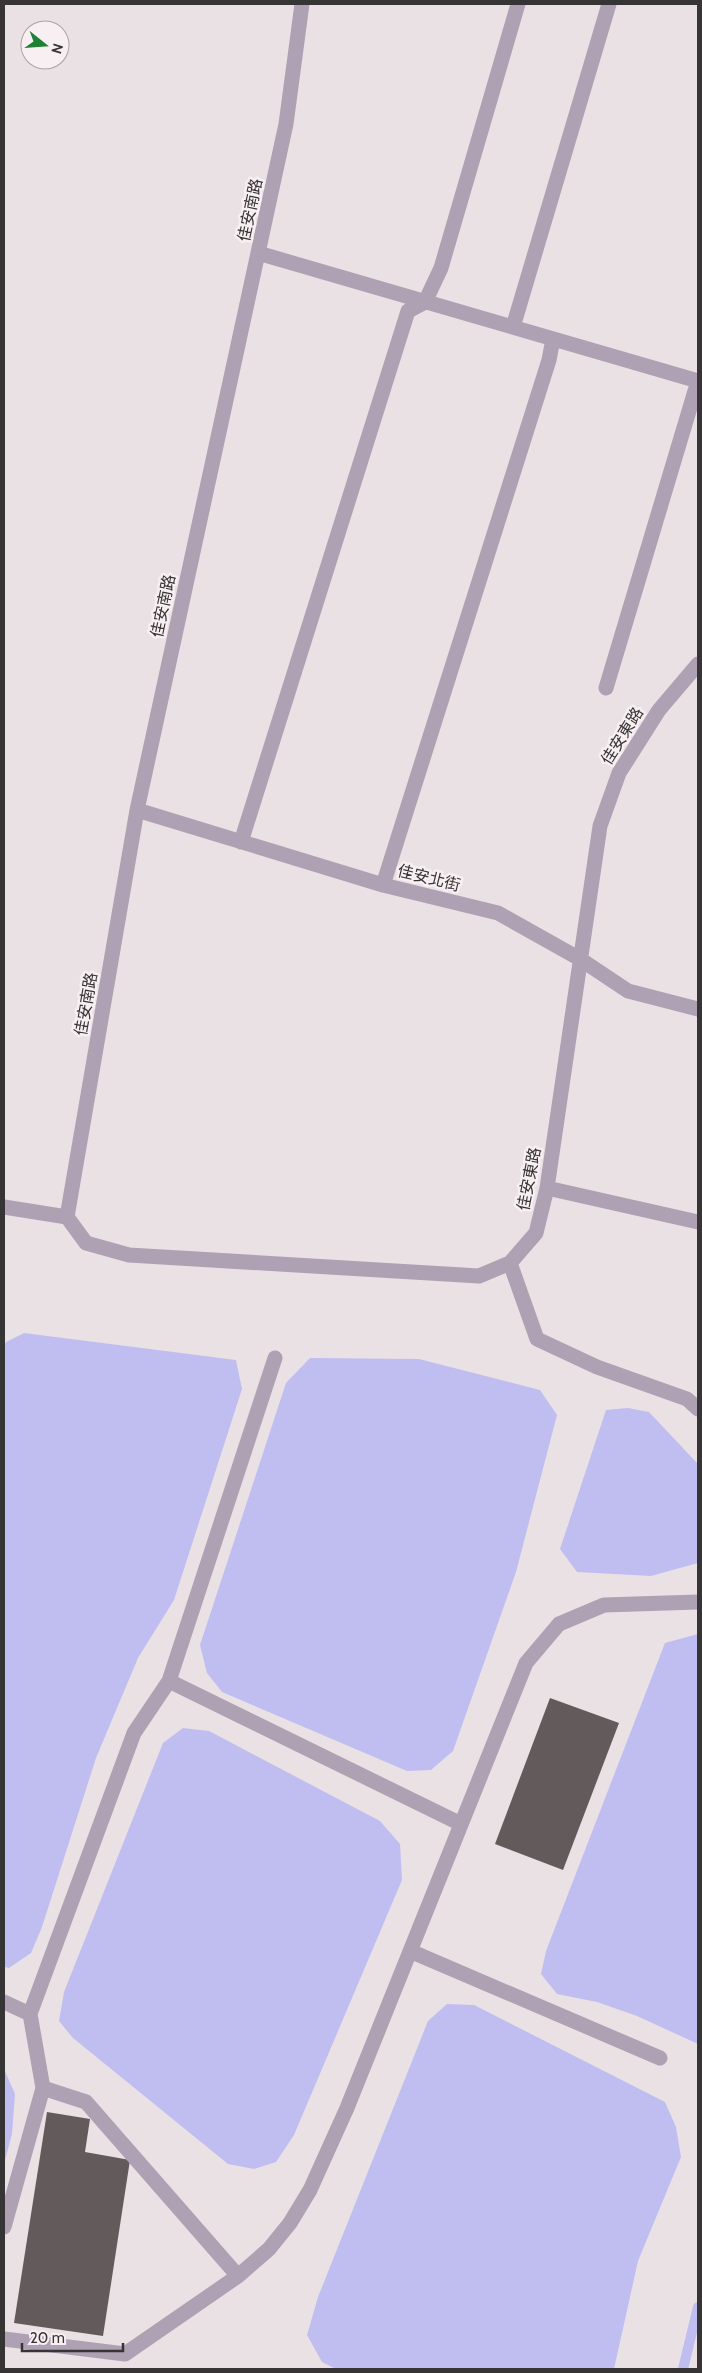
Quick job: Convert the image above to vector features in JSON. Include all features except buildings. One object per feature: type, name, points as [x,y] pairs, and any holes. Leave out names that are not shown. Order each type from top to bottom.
[{"type":"street","name":"佳安南路","points":[[67,1217],[137,810],[286,124],[302,4]]},
{"type":"street","points":[[241,842],[408,311],[425,302],[441,268],[518,4]]},
{"type":"street","points":[[513,327],[609,4]]},
{"type":"street","points":[[258,253],[698,381],[606,688]]},
{"type":"street","points":[[383,885],[549,360],[554,339]]},
{"type":"street","name":"佳安東路","points":[[67,1217],[86,1243],[129,1255],[479,1276],[510,1263],[536,1233],[546,1188],[600,826],[618,773],[659,710],[698,664]]},
{"type":"street","name":"佳安北街","points":[[137,810],[383,885],[498,913],[580,959],[628,991],[698,1009]]},
{"type":"street","points":[[546,1188],[698,1222]]},
{"type":"street","points":[[4,1208],[67,1217]]},
{"type":"street","points":[[510,1263],[537,1339],[597,1367],[687,1399],[698,1409]]},
{"type":"street","points":[[4,2227],[43,2088],[30,2014],[134,1732],[169,1680],[275,1358]]},
{"type":"street","points":[[4,2339],[125,2354],[238,2276],[269,2249],[290,2223],[310,2190],[347,2108],[526,1663],[559,1624],[604,1605],[698,1602]]},
{"type":"street","points":[[169,1680],[461,1824]]},
{"type":"street","points":[[410,1952],[660,2058]]},
{"type":"street","points":[[4,2002],[30,2014]]},
{"type":"street","points":[[43,2088],[86,2102],[238,2276]]},
{"type":"water","points":[[24,1333],[236,1360],[242,1389],[174,1600],[138,1658],[96,1758],[42,1927],[31,1953],[9,1968],[4,1967],[4,1346],[6,1342]]},
{"type":"water","points":[[310,1358],[419,1359],[540,1390],[557,1415],[516,1572],[453,1751],[431,1770],[407,1771],[222,1692],[207,1673],[200,1645],[286,1383]]},
{"type":"water","points":[[628,1408],[649,1412],[698,1464],[698,1563],[651,1576],[577,1572],[560,1549],[606,1410]]},
{"type":"water","points":[[698,1634],[698,2044],[637,2016],[597,2002],[557,1994],[541,1974],[546,1951],[665,1643]]},
{"type":"water","points":[[183,1728],[209,1731],[380,1821],[400,1844],[402,1880],[294,2135],[276,2162],[254,2169],[228,2164],[73,2038],[59,2021],[64,1992],[163,1743]]},
{"type":"water","points":[[447,2004],[474,2005],[665,2102],[676,2127],[681,2157],[638,2261],[614,2369],[336,2369],[322,2362],[307,2335],[318,2297],[428,2021]]},
{"type":"water","points":[[4,2069],[15,2094],[12,2134],[4,2164]]},
{"type":"waterway","points":[[683,2369],[698,2307]]}]
